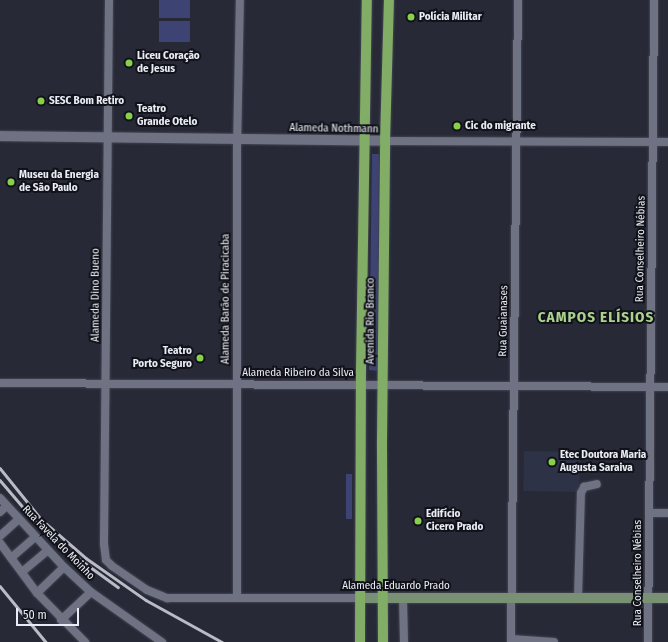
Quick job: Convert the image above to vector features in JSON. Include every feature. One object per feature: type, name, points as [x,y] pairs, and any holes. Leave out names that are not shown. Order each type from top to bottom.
[{"type":"main road","name":"Avenida Rio Branco","points":[[360,642],[362,598],[364,141],[367,0]]},
{"type":"main road","name":"Avenida Rio Branco","points":[[383,642],[385,141],[389,0]]},
{"type":"main road","name":"Alameda Eduardo Prado","points":[[362,598],[668,598]]},
{"type":"street","name":"Alameda Dino Bueno","points":[[109,0],[104,551],[107,562],[130,578]]},
{"type":"street","name":"Alameda Barão de Piracicaba","points":[[237,598],[238,139],[240,0]]},
{"type":"street","name":"Rua Guaianases","points":[[511,641],[517,142],[521,67],[518,0]]},
{"type":"street","name":"Rua Conselheiro Nébias","points":[[648,642],[654,0]]},
{"type":"street","name":"Alameda Nothmann","points":[[0,136],[364,141],[668,142]]},
{"type":"street","name":"Alameda Ribeiro da Silva","points":[[0,383],[383,384],[668,387]]},
{"type":"street","points":[[578,598],[581,493],[584,487],[597,484]]},
{"type":"street","name":"Rua Favela do Moinho","points":[[0,498],[64,567],[91,592],[162,642]]},
{"type":"street","points":[[0,512],[7,506]]},
{"type":"street","points":[[649,513],[668,513]]},
{"type":"street","points":[[0,536],[19,519]]},
{"type":"street","points":[[11,558],[35,537]]},
{"type":"street","points":[[0,543],[37,593],[61,620],[85,642]]},
{"type":"street","points":[[22,572],[48,550]]},
{"type":"street","points":[[37,593],[64,567]]},
{"type":"street","name":"Alameda Eduardo Prado","points":[[130,578],[147,590],[167,598],[362,598]]},
{"type":"street","points":[[61,620],[91,592]]},
{"type":"street","points":[[403,598],[404,642]]},
{"type":"street","points":[[511,641],[554,642]]},
{"type":"shaded area","points":[[159,0],[190,0],[190,18],[159,18]]},
{"type":"shaded area","points":[[159,21],[190,21],[190,42],[159,42]]},
{"type":"shaded area","points":[[372,154],[379,154],[378,371],[369,370]]},
{"type":"shaded area","name":"Etec Doutora Maria Augusta Saraiva","points":[[524,451],[580,452],[579,492],[523,491]]},
{"type":"shaded area","points":[[346,474],[352,474],[352,519],[346,519]]},
{"type":"railway","points":[[0,468],[42,520],[86,558],[146,600],[222,642]]},
{"type":"railway","points":[[0,480],[40,527],[57,541]]},
{"type":"railway","points":[[71,553],[118,587]]},
{"type":"railway","points":[[0,586],[46,642]]},
{"type":"place","name":"Polícia Militar","points":[[411,17]]},
{"type":"place","name":"Liceu Coração de Jesus","points":[[129,63]]},
{"type":"place","name":"SESC Bom Retiro","points":[[41,101]]},
{"type":"place","name":"Teatro Grande Otelo","points":[[129,116]]},
{"type":"place","name":"Cic do migrante","points":[[457,126]]},
{"type":"place","name":"Museu da Energia de São Paulo","points":[[11,182]]},
{"type":"place","name":"Teatro Porto Seguro","points":[[200,358]]},
{"type":"place","name":"Etec Doutora Maria Augusta Saraiva","points":[[552,462]]},
{"type":"place","name":"Edifício Cicero Prado","points":[[418,521]]},
{"type":"district","name":"CAMPOS ELÍSIOS","points":[[596,318]]}]
